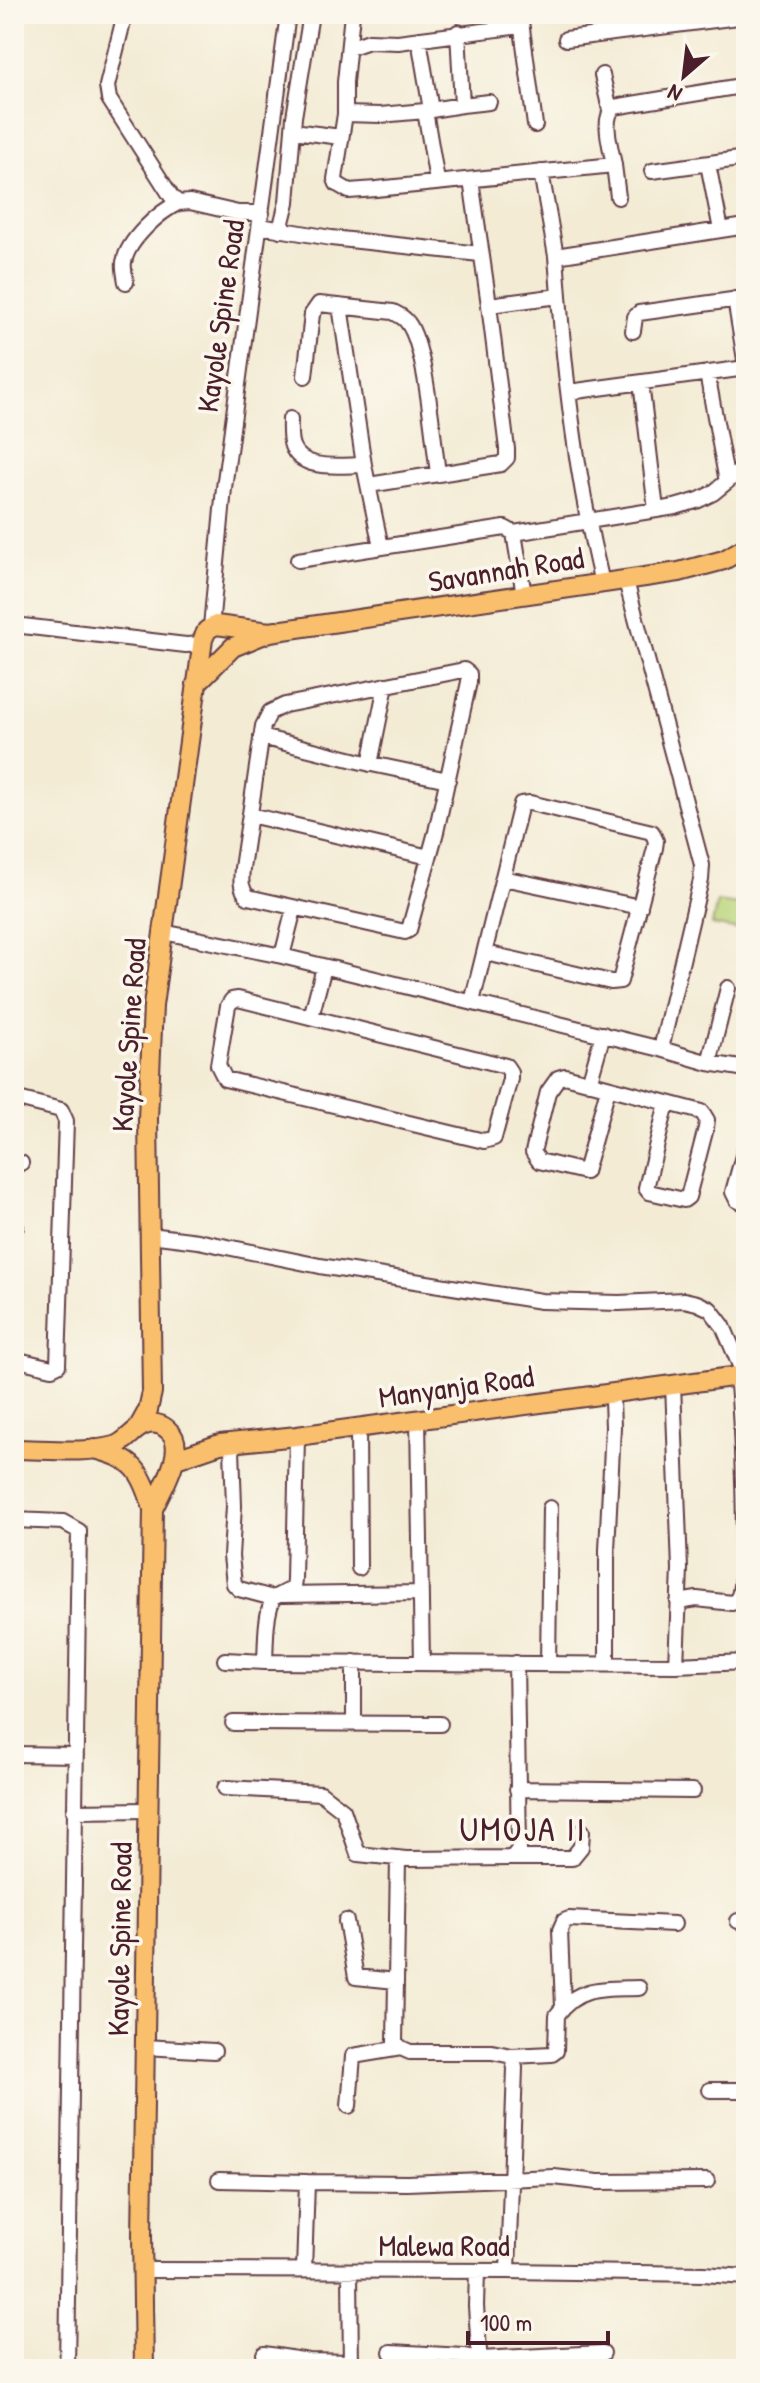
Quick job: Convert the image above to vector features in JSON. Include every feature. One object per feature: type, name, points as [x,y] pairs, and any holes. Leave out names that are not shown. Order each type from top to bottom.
[{"type":"main road","name":"Savannah Road","points":[[228,651],[270,632],[626,581],[707,566],[746,547]]},
{"type":"main road","name":"Savannah Road","points":[[220,627],[270,632]]},
{"type":"main road","points":[[196,684],[228,651],[234,635],[220,627],[205,634],[204,644],[209,652],[228,651]]},
{"type":"main road","name":"Kayole Spine Road","points":[[152,1392],[149,1073],[153,1006],[204,644]]},
{"type":"main road","name":"Manyanja Road","points":[[174,1462],[229,1443],[742,1375]]},
{"type":"main road","points":[[152,1392],[178,1445],[174,1462],[153,1509]]},
{"type":"main road","points":[[152,1392],[145,1419],[127,1448],[148,1490],[153,1509]]},
{"type":"main road","points":[[14,1449],[114,1446],[153,1424],[229,1443]]},
{"type":"main road","points":[[94,1449],[111,1452],[154,1474],[174,1462]]},
{"type":"main road","name":"Kayole Spine Road","points":[[144,2369],[153,1509]]},
{"type":"street","points":[[125,14],[107,86],[109,99],[178,203]]},
{"type":"street","name":"Kayole Spine Road","points":[[220,627],[224,488],[288,14]]},
{"type":"street","points":[[280,230],[287,202],[293,131],[311,14]]},
{"type":"street","points":[[352,14],[345,114],[335,179],[341,188],[349,191],[376,189],[614,165]]},
{"type":"street","points":[[566,39],[746,16]]},
{"type":"street","points":[[349,48],[369,41],[398,42],[521,20],[535,125]]},
{"type":"street","points":[[458,32],[462,105]]},
{"type":"street","points":[[419,39],[437,181]]},
{"type":"street","points":[[602,75],[610,110],[608,125],[618,197]]},
{"type":"street","points":[[610,110],[629,103],[735,87]]},
{"type":"street","points":[[345,114],[380,115],[489,102]]},
{"type":"street","points":[[293,131],[341,137]]},
{"type":"street","points":[[652,171],[746,158]]},
{"type":"street","points":[[708,164],[721,230]]},
{"type":"street","points":[[541,172],[556,256],[569,392],[587,520],[602,583]]},
{"type":"street","points":[[369,485],[493,466],[507,458],[471,180]]},
{"type":"street","points":[[126,282],[124,262],[148,224],[165,209],[190,202],[261,219],[280,230],[480,254]]},
{"type":"street","points":[[556,256],[746,226]]},
{"type":"street","points":[[489,305],[559,296]]},
{"type":"street","points":[[569,392],[746,367],[741,298],[639,313],[635,317],[633,331]]},
{"type":"street","points":[[305,376],[315,308],[325,303],[393,312],[407,321],[421,358],[438,473]]},
{"type":"street","points":[[340,306],[364,465],[381,547]]},
{"type":"street","points":[[707,373],[727,482]]},
{"type":"street","points":[[641,382],[656,510]]},
{"type":"street","points":[[290,419],[290,443],[303,460],[311,464],[364,465]]},
{"type":"street","points":[[298,560],[505,528],[514,533],[656,510],[699,500],[746,466]]},
{"type":"street","points":[[514,533],[524,595]]},
{"type":"street","points":[[626,581],[701,859],[701,880],[661,1049]]},
{"type":"street","points":[[14,625],[186,645],[204,644]]},
{"type":"street","points":[[464,670],[469,674],[448,780],[411,924],[405,932],[248,897],[241,883],[266,717],[285,705],[386,685],[453,671],[464,670]]},
{"type":"street","points":[[370,764],[386,685]]},
{"type":"street","points":[[261,737],[448,780]]},
{"type":"street","points":[[472,1002],[521,804],[530,803],[652,832],[656,841],[620,981],[611,982],[486,953]]},
{"type":"street","points":[[250,815],[429,857]]},
{"type":"street","points":[[503,878],[640,907]]},
{"type":"street","points":[[282,956],[294,909]]},
{"type":"street","points":[[163,932],[282,956],[709,1063],[746,1069]]},
{"type":"street","points":[[311,1017],[324,967]]},
{"type":"street","points":[[709,1063],[728,988]]},
{"type":"street","points":[[232,1000],[311,1017],[506,1066],[510,1079],[494,1138],[484,1141],[225,1079],[221,1074],[218,1065],[228,1006],[232,1000]]},
{"type":"street","points":[[589,1083],[603,1034]]},
{"type":"street","points":[[608,1088],[585,1172],[539,1161],[533,1152],[548,1092],[558,1078],[565,1076],[702,1112],[707,1120],[688,1197],[684,1200],[649,1192],[646,1188],[667,1103]]},
{"type":"street","points":[[14,1098],[61,1110],[66,1121],[58,1365],[52,1368],[14,1359]]},
{"type":"street","points":[[746,1145],[733,1192],[737,1200],[746,1204]]},
{"type":"street","points":[[150,1235],[184,1238],[320,1266],[541,1301],[619,1303],[684,1300],[710,1309],[723,1326],[742,1375],[744,1563],[739,1595],[732,1603],[697,1599],[678,1602]]},
{"type":"street","points":[[673,1384],[680,1569],[676,1665]]},
{"type":"street","points":[[607,1664],[612,1400]]},
{"type":"street","points":[[418,1419],[422,1663]]},
{"type":"street","points":[[358,1427],[359,1568]]},
{"type":"street","points":[[265,1662],[267,1613],[277,1596],[293,1588],[297,1436]]},
{"type":"street","points":[[229,1443],[232,1449],[234,1506],[231,1556],[234,1584],[239,1589],[277,1596],[420,1593]]},
{"type":"street","points":[[548,1664],[550,1508]]},
{"type":"street","points":[[14,1520],[63,1522],[79,1531],[67,2369]]},
{"type":"street","points":[[225,1660],[676,1665],[746,1662]]},
{"type":"street","points":[[354,1662],[354,1724]]},
{"type":"street","points":[[512,1858],[519,1849],[516,1663]]},
{"type":"street","points":[[233,1723],[440,1724]]},
{"type":"street","points":[[14,1754],[76,1755]]},
{"type":"street","points":[[225,1788],[321,1793],[343,1810],[358,1854],[398,1859],[572,1858],[581,1847],[582,1831]]},
{"type":"street","points":[[517,1789],[693,1791]]},
{"type":"street","points":[[74,1811],[148,1810]]},
{"type":"street","points":[[398,1859],[395,2042],[401,2048],[410,2052],[492,2052],[512,2056],[554,2053],[557,2015],[563,2007],[589,1990],[639,1988]]},
{"type":"street","points":[[346,1921],[356,1977],[396,1981]]},
{"type":"street","points":[[563,2007],[560,1930],[564,1921],[674,1924]]},
{"type":"street","points":[[145,2047],[214,2051]]},
{"type":"street","points":[[349,2106],[353,2056],[401,2048]]},
{"type":"street","points":[[508,2271],[515,2068],[512,2056]]},
{"type":"street","points":[[710,2090],[746,2090]]},
{"type":"street","points":[[219,2180],[307,2182],[554,2177],[598,2182],[707,2181]]},
{"type":"street","points":[[304,2270],[307,2182]]},
{"type":"street","name":"Malewa Road","points":[[143,2270],[508,2271],[746,2277]]},
{"type":"street","points":[[264,2354],[351,2366],[350,2271]]},
{"type":"street","points":[[477,2271],[480,2364]]},
{"type":"street","points":[[391,2352],[464,2356],[480,2364],[603,2353]]},
{"type":"green space","points":[[717,902],[746,906],[746,931],[712,925]]},
{"type":"district","name":"UMOJA II","points":[[523,1829]]}]
